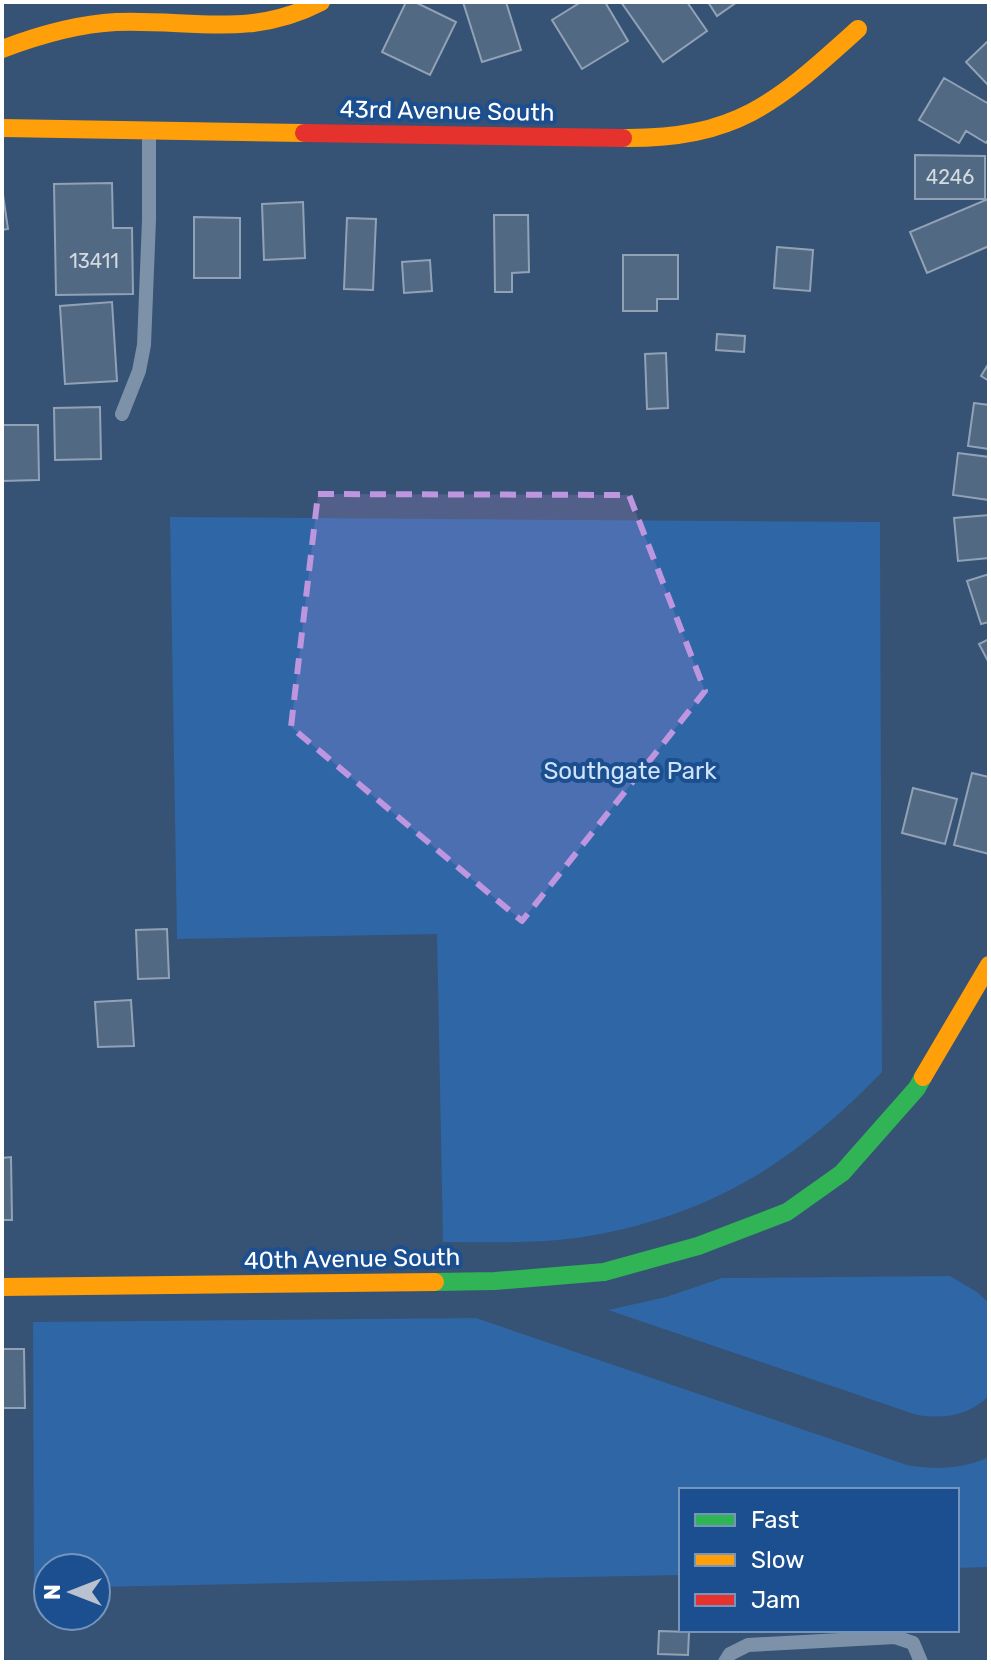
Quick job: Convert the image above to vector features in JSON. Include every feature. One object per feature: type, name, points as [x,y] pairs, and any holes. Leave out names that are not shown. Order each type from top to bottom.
[{"type":"street","points":[[2,49],[49,32],[93,24],[271,22],[311,9],[321,2]]},
{"type":"street","name":"43rd Avenue South","points":[[2,128],[651,138],[697,132],[746,117],[779,95],[858,29]]},
{"type":"street","name":"40th Avenue South","points":[[2,1287],[495,1281],[604,1272],[698,1246],[787,1212],[842,1173],[917,1088],[989,965]]},
{"type":"lane","points":[[122,414],[139,371],[144,345],[149,130]]},
{"type":"lane","points":[[725,1662],[730,1654],[748,1645],[895,1637],[913,1643],[921,1662]]},
{"type":"highlighted area","points":[[318,494],[629,495],[705,691],[522,921],[291,727]]},
{"type":"green space","name":"Southgate Park","points":[[170,517],[880,522],[882,1072],[816,1133],[782,1159],[710,1200],[629,1228],[583,1237],[514,1242],[443,1242],[437,934],[177,939]]},
{"type":"green space","points":[[950,1276],[989,1303],[989,1396],[964,1412],[937,1417],[917,1415],[608,1310],[666,1297],[722,1278]]},
{"type":"green space","points":[[476,1318],[907,1465],[949,1467],[989,1457],[989,1567],[959,1568],[959,1488],[679,1488],[679,1575],[112,1587],[112,1552],[34,1552],[33,1322]]},
{"type":"building","points":[[406,2],[415,2],[456,22],[430,75],[382,52]]},
{"type":"building","points":[[463,2],[506,2],[521,50],[482,62]]},
{"type":"building","points":[[581,2],[605,2],[628,41],[582,69],[552,20]]},
{"type":"building","points":[[621,2],[687,2],[707,31],[663,62]]},
{"type":"building","points":[[708,2],[737,2],[717,16]]},
{"type":"building","points":[[989,40],[989,86],[966,62]]},
{"type":"building","points":[[944,78],[989,104],[989,138],[986,143],[966,131],[959,143],[919,120]]},
{"type":"building","points":[[915,155],[985,156],[985,199],[915,199]]},
{"type":"building","points":[[112,183],[113,228],[132,228],[133,294],[56,295],[54,184]]},
{"type":"building","points":[[2,188],[8,229],[2,230]]},
{"type":"building","points":[[988,199],[989,246],[927,273],[910,232]]},
{"type":"building","points":[[303,202],[305,258],[264,260],[262,204]]},
{"type":"building","points":[[494,215],[528,215],[529,272],[512,273],[512,292],[495,292]]},
{"type":"building","points":[[194,217],[240,218],[240,278],[194,278]]},
{"type":"building","points":[[347,218],[376,219],[373,290],[344,289]]},
{"type":"building","points":[[777,247],[813,250],[810,291],[774,288]]},
{"type":"building","points":[[623,255],[678,255],[678,299],[657,299],[657,311],[623,311]]},
{"type":"building","points":[[430,260],[432,291],[404,293],[402,262]]},
{"type":"building","points":[[112,302],[117,381],[65,384],[60,306]]},
{"type":"building","points":[[717,334],[745,336],[744,352],[716,350]]},
{"type":"building","points":[[666,353],[668,408],[647,409],[645,354]]},
{"type":"building","points":[[989,363],[989,381],[981,376]]},
{"type":"building","points":[[974,403],[989,405],[989,449],[968,446]]},
{"type":"building","points":[[100,407],[101,459],[55,460],[54,408]]},
{"type":"building","points":[[2,425],[38,425],[39,480],[2,481]]},
{"type":"building","points":[[958,453],[989,457],[989,500],[953,495]]},
{"type":"building","points":[[989,515],[989,558],[958,561],[954,518]]},
{"type":"building","points":[[989,574],[989,622],[981,624],[967,581]]},
{"type":"building","points":[[989,639],[989,663],[979,644]]},
{"type":"building","points":[[972,773],[989,777],[989,854],[954,845]]},
{"type":"building","points":[[913,788],[957,799],[945,844],[902,833]]},
{"type":"building","points":[[167,929],[169,978],[138,979],[136,930]]},
{"type":"building","points":[[131,1000],[134,1046],[98,1047],[95,1002]]},
{"type":"building","points":[[11,1157],[12,1220],[2,1220],[2,1158]]},
{"type":"building","points":[[2,1349],[24,1349],[25,1408],[2,1408]]},
{"type":"building","points":[[659,1631],[689,1632],[688,1655],[658,1654]]},
{"type":"traffic: fast","points":[[435,1282],[495,1281],[604,1272],[698,1246],[787,1212],[842,1173],[917,1088],[923,1077]]},
{"type":"traffic: slow","points":[[2,49],[87,25],[116,22],[245,24],[295,13],[321,2]]},
{"type":"traffic: slow","points":[[623,138],[697,132],[753,111],[803,77],[858,29]]},
{"type":"traffic: slow","points":[[2,128],[304,133]]},
{"type":"traffic: slow","points":[[923,1077],[989,965]]},
{"type":"traffic: slow","points":[[2,1287],[435,1282]]},
{"type":"traffic: jam","points":[[304,133],[623,138]]}]
